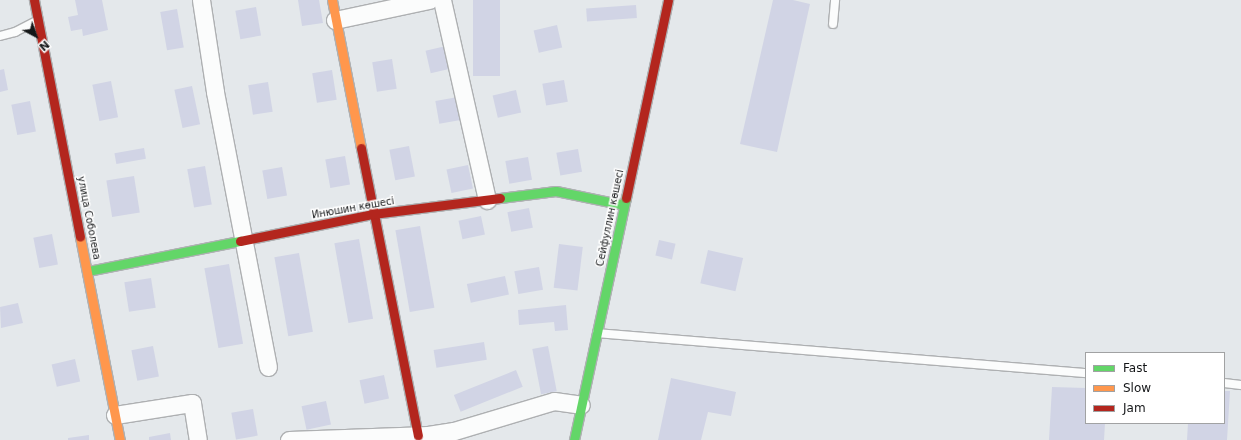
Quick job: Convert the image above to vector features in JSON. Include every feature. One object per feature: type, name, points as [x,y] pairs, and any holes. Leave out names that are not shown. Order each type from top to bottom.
[{"type":"street","name":"улица Соболева","points":[[34,0],[120,440]]},
{"type":"street","points":[[201,0],[214,92],[245,239],[268,367]]},
{"type":"street","points":[[332,0],[405,378],[418,435]]},
{"type":"street","points":[[335,20],[429,0]]},
{"type":"street","points":[[442,0],[487,200]]},
{"type":"street","name":"Сейфуллин көшесі","points":[[574,440],[668,0]]},
{"type":"street","name":"Инюшин көшесі","points":[[88,271],[373,214],[556,191],[624,205]]},
{"type":"street","points":[[115,415],[192,402],[198,440]]},
{"type":"street","points":[[289,440],[418,435],[454,431],[554,402],[581,405]]},
{"type":"lane","points":[[833,24],[835,0]]},
{"type":"lane","points":[[0,36],[15,32],[38,21]]},
{"type":"lane","points":[[596,333],[1085,373]]},
{"type":"lane","points":[[1225,383],[1241,385]]},
{"type":"building","points":[[75,0],[102,0],[108,30],[83,36],[82,29],[71,31],[68,17],[78,15]]},
{"type":"building","points":[[298,0],[319,0],[323,23],[302,26]]},
{"type":"building","points":[[473,0],[500,0],[500,76],[473,76]]},
{"type":"building","points":[[773,0],[793,0],[810,4],[777,152],[740,144]]},
{"type":"building","points":[[636,5],[637,18],[587,21],[586,8]]},
{"type":"building","points":[[256,7],[261,36],[240,39],[235,11]]},
{"type":"building","points":[[177,9],[184,47],[167,50],[160,12]]},
{"type":"building","points":[[557,25],[562,47],[539,53],[534,30]]},
{"type":"building","points":[[446,46],[451,68],[431,73],[426,51]]},
{"type":"building","points":[[392,59],[397,89],[377,92],[372,62]]},
{"type":"building","points":[[4,69],[8,90],[0,92],[0,70]]},
{"type":"building","points":[[332,70],[337,100],[317,103],[312,73]]},
{"type":"building","points":[[564,80],[568,102],[546,105],[542,84]]},
{"type":"building","points":[[111,81],[118,117],[99,121],[92,85]]},
{"type":"building","points":[[268,82],[273,112],[253,115],[248,85]]},
{"type":"building","points":[[192,86],[200,124],[183,128],[174,90]]},
{"type":"building","points":[[516,90],[521,112],[498,118],[493,95]]},
{"type":"building","points":[[458,97],[462,120],[439,124],[435,101]]},
{"type":"building","points":[[30,101],[36,131],[17,135],[11,105]]},
{"type":"building","points":[[409,146],[415,176],[395,180],[389,150]]},
{"type":"building","points":[[144,148],[146,159],[116,164],[114,153]]},
{"type":"building","points":[[578,149],[582,172],[560,175],[556,153]]},
{"type":"building","points":[[345,156],[350,185],[330,188],[325,159]]},
{"type":"building","points":[[528,157],[532,180],[509,184],[505,161]]},
{"type":"building","points":[[468,165],[473,188],[451,193],[446,170]]},
{"type":"building","points":[[205,166],[212,204],[194,208],[187,169]]},
{"type":"building","points":[[282,167],[287,196],[267,199],[262,170]]},
{"type":"building","points":[[134,176],[140,213],[112,217],[106,180]]},
{"type":"building","points":[[529,208],[533,228],[511,232],[507,212]]},
{"type":"building","points":[[481,216],[485,235],[462,239],[459,221]]},
{"type":"building","points":[[420,226],[434,308],[410,312],[395,230]]},
{"type":"building","points":[[52,234],[58,264],[39,268],[33,238]]},
{"type":"building","points":[[359,239],[373,319],[348,323],[334,243]]},
{"type":"building","points":[[659,240],[676,244],[672,259],[655,256]]},
{"type":"building","points":[[559,244],[583,247],[577,291],[554,288]]},
{"type":"building","points":[[708,250],[743,258],[735,291],[700,283]]},
{"type":"building","points":[[299,253],[313,332],[288,336],[274,257]]},
{"type":"building","points":[[229,264],[243,344],[218,348],[204,268]]},
{"type":"building","points":[[539,267],[543,290],[518,294],[514,271]]},
{"type":"building","points":[[505,276],[509,295],[471,303],[467,284]]},
{"type":"building","points":[[151,278],[156,308],[129,312],[124,282]]},
{"type":"building","points":[[18,303],[23,323],[1,328],[0,307]]},
{"type":"building","points":[[566,305],[568,330],[555,331],[554,322],[519,325],[518,310]]},
{"type":"building","points":[[484,342],[487,360],[436,368],[434,350]]},
{"type":"building","points":[[153,346],[159,376],[137,381],[131,350]]},
{"type":"building","points":[[548,346],[557,391],[541,394],[532,349]]},
{"type":"building","points":[[75,359],[80,381],[57,387],[52,364]]},
{"type":"building","points":[[516,370],[523,387],[461,412],[454,395]]},
{"type":"building","points":[[384,375],[389,398],[365,404],[360,380]]},
{"type":"building","points":[[671,378],[736,392],[731,416],[708,412],[701,440],[658,440]]},
{"type":"building","points":[[1052,387],[1085,388],[1085,424],[1105,424],[1104,440],[1049,440]]},
{"type":"building","points":[[1225,391],[1230,391],[1227,440],[1187,440],[1188,424],[1225,424]]},
{"type":"building","points":[[326,401],[331,424],[307,430],[302,406]]},
{"type":"building","points":[[253,409],[258,436],[236,439],[231,413]]},
{"type":"building","points":[[170,433],[171,440],[149,440],[149,437]]},
{"type":"building","points":[[89,435],[89,440],[68,440],[68,438]]},
{"type":"traffic: fast","points":[[500,198],[556,191],[624,205]]},
{"type":"traffic: fast","points":[[574,440],[626,198]]},
{"type":"traffic: fast","points":[[88,271],[240,241]]},
{"type":"traffic: slow","points":[[332,0],[361,148]]},
{"type":"traffic: slow","points":[[80,237],[120,440]]},
{"type":"traffic: jam","points":[[34,0],[80,237]]},
{"type":"traffic: jam","points":[[626,198],[668,0]]},
{"type":"traffic: jam","points":[[361,148],[418,435]]},
{"type":"traffic: jam","points":[[240,241],[373,214],[500,198]]}]
